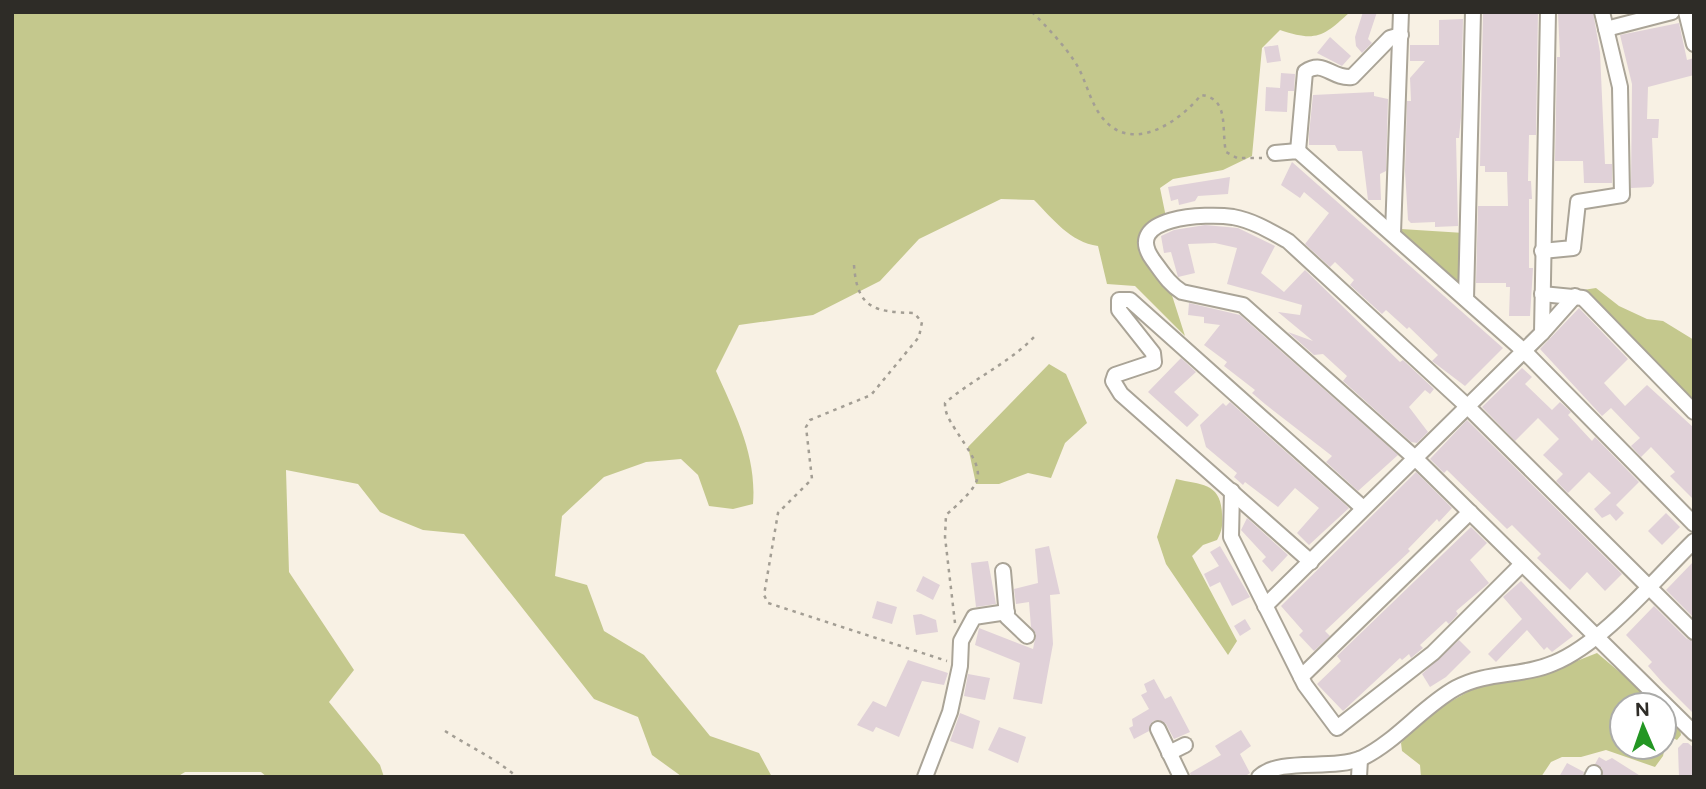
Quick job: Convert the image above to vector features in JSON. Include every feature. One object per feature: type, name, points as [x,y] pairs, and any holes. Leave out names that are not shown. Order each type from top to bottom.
[{"type":"street","points":[[1393,233],[1401,12]]},
{"type":"street","points":[[1466,299],[1473,12]]},
{"type":"street","points":[[1542,333],[1548,12]]},
{"type":"street","points":[[1542,251],[1573,248],[1578,202],[1622,194],[1620,87],[1602,12]]},
{"type":"street","points":[[1606,29],[1672,12]]},
{"type":"street","points":[[1686,12],[1694,44]]},
{"type":"street","points":[[1298,151],[1305,72],[1312,67],[1321,67],[1340,79],[1352,77],[1390,38],[1401,35]]},
{"type":"street","points":[[1275,153],[1298,151],[1393,233],[1524,351],[1694,524]]},
{"type":"street","points":[[1694,632],[1468,407],[1288,241],[1263,226],[1233,217],[1203,216],[1158,224],[1149,230],[1145,240],[1148,252],[1173,287],[1182,292],[1243,305],[1415,458],[1694,733]]},
{"type":"street","points":[[1542,294],[1583,298],[1694,412]]},
{"type":"street","points":[[1265,606],[1542,333],[1575,296]]},
{"type":"street","points":[[1311,562],[1121,394],[1113,381],[1115,375],[1154,362],[1153,354],[1119,310],[1119,300],[1130,300],[1363,508]]},
{"type":"street","points":[[1232,491],[1231,537],[1301,677],[1337,728],[1433,653],[1522,564]]},
{"type":"street","points":[[1301,677],[1470,512]]},
{"type":"street","points":[[1259,777],[1265,771],[1286,767],[1329,767],[1360,759],[1453,689],[1477,677],[1529,671],[1554,664],[1588,645],[1694,541]]},
{"type":"street","points":[[1003,570],[1007,612],[1027,636]]},
{"type":"street","points":[[925,777],[950,712],[960,666],[961,641],[974,617],[1007,612]]},
{"type":"street","points":[[1158,729],[1181,777]]},
{"type":"street","points":[[1169,753],[1185,745]]},
{"type":"street","points":[[1359,777],[1360,759]]},
{"type":"path","points":[[1032,12],[1074,61],[1103,118],[1118,131],[1132,134],[1153,132],[1186,113],[1201,94],[1219,100],[1226,152],[1237,158],[1256,160],[1275,153]]},
{"type":"path","points":[[853,265],[855,283],[863,300],[880,312],[914,313],[922,322],[919,337],[871,395],[810,420],[806,427],[812,479],[778,513],[764,595],[768,603],[960,666]]},
{"type":"path","points":[[961,641],[956,630],[945,537],[946,515],[973,491],[979,479],[978,464],[945,414],[945,403],[964,387],[1018,354],[1036,335]]},
{"type":"path","points":[[445,731],[481,754],[496,758],[517,777]]},
{"type":"green space","points":[[12,12],[1350,12],[1333,27],[1318,35],[1302,36],[1280,30],[1262,48],[1252,156],[1223,170],[1173,179],[1160,188],[1167,222],[1146,238],[1169,286],[1185,336],[1135,286],[1107,284],[1098,246],[1070,235],[1034,200],[1001,199],[919,239],[880,281],[813,315],[739,325],[716,371],[748,452],[752,469],[753,504],[733,509],[709,506],[698,475],[681,459],[646,462],[604,477],[562,516],[555,576],[587,585],[604,631],[644,655],[710,736],[759,753],[772,777],[681,776],[652,755],[638,717],[594,699],[464,534],[423,530],[380,512],[358,484],[286,470],[289,572],[354,670],[329,702],[380,765],[384,777],[267,777],[261,772],[185,772],[177,777],[12,777]]},
{"type":"green space","points":[[1401,229],[1464,233],[1463,283],[1453,280],[1401,234]]},
{"type":"green space","points":[[1596,288],[1619,306],[1647,319],[1663,321],[1694,340],[1694,404],[1583,290]]},
{"type":"green space","points":[[1049,364],[1066,374],[1087,423],[1065,443],[1051,478],[1028,473],[999,484],[976,484],[968,447]]},
{"type":"green space","points":[[1176,479],[1208,487],[1218,496],[1221,504],[1222,525],[1217,540],[1203,545],[1192,556],[1237,641],[1228,655],[1166,564],[1157,537]]},
{"type":"green space","points":[[1597,653],[1642,691],[1608,691],[1608,751],[1581,757],[1562,757],[1551,762],[1541,777],[1421,777],[1420,765],[1402,751],[1401,743],[1425,716],[1480,685],[1559,668]]},
{"type":"green space","points":[[1638,761],[1659,761],[1655,767]]},
{"type":"building","points":[[1363,12],[1377,12],[1368,39],[1372,43],[1362,53],[1356,46],[1355,37]]},
{"type":"building","points":[[1483,12],[1538,12],[1536,135],[1529,135],[1528,181],[1531,181],[1532,199],[1529,199],[1529,268],[1533,268],[1530,316],[1509,316],[1510,287],[1506,287],[1506,283],[1476,283],[1478,206],[1508,206],[1507,172],[1485,172],[1485,166],[1480,166]]},
{"type":"building","points":[[1593,12],[1600,52],[1605,164],[1612,164],[1612,183],[1584,183],[1583,161],[1555,161],[1557,57],[1560,57],[1558,13]]},
{"type":"building","points":[[1463,19],[1461,117],[1459,138],[1456,138],[1458,226],[1435,227],[1435,222],[1411,223],[1408,220],[1405,171],[1407,101],[1411,101],[1410,78],[1425,61],[1410,61],[1410,45],[1439,45],[1439,20]]},
{"type":"building","points":[[1679,23],[1687,60],[1694,58],[1694,75],[1648,87],[1647,119],[1659,119],[1658,138],[1652,138],[1654,183],[1651,187],[1631,188],[1632,84],[1620,35]]},
{"type":"building","points":[[1330,37],[1351,56],[1342,66],[1317,53]]},
{"type":"building","points":[[1278,45],[1281,61],[1267,63],[1264,47]]},
{"type":"building","points":[[1281,73],[1295,74],[1294,91],[1288,91],[1287,112],[1265,111],[1266,87],[1280,88]]},
{"type":"building","points":[[1374,92],[1374,96],[1388,99],[1386,171],[1380,174],[1381,200],[1368,200],[1362,151],[1338,151],[1335,145],[1309,145],[1313,95]]},
{"type":"building","points":[[1292,162],[1503,348],[1465,386],[1432,361],[1438,355],[1409,327],[1407,329],[1386,310],[1382,314],[1350,285],[1354,280],[1335,262],[1330,267],[1305,244],[1329,213],[1304,192],[1300,198],[1281,185]]},
{"type":"building","points":[[1230,177],[1228,194],[1198,196],[1195,201],[1179,205],[1178,199],[1171,201],[1168,187]]},
{"type":"building","points":[[1205,225],[1238,228],[1275,246],[1261,273],[1284,292],[1305,270],[1400,362],[1403,360],[1434,389],[1430,394],[1425,390],[1409,407],[1428,432],[1417,443],[1411,442],[1343,381],[1347,376],[1323,354],[1314,355],[1288,332],[1313,341],[1278,312],[1300,315],[1302,305],[1227,284],[1237,248],[1215,243],[1188,244],[1195,273],[1178,277],[1171,252],[1164,253],[1161,236],[1174,230]]},
{"type":"building","points":[[1189,303],[1240,315],[1398,455],[1358,491],[1326,462],[1332,456],[1252,393],[1255,390],[1224,366],[1227,362],[1204,345],[1220,325],[1204,323],[1204,317],[1188,315]]},
{"type":"building","points":[[1579,308],[1628,359],[1604,383],[1625,406],[1647,385],[1694,428],[1694,500],[1670,476],[1675,472],[1651,447],[1641,457],[1631,446],[1640,438],[1611,408],[1602,416],[1540,349]]},
{"type":"building","points":[[1181,358],[1196,372],[1174,392],[1199,415],[1187,427],[1148,392]]},
{"type":"building","points":[[1522,368],[1532,377],[1525,384],[1552,410],[1560,402],[1571,412],[1568,415],[1592,441],[1595,437],[1639,482],[1616,505],[1624,513],[1616,521],[1610,514],[1602,518],[1594,509],[1611,493],[1589,472],[1568,493],[1556,481],[1563,474],[1543,455],[1559,439],[1538,418],[1515,441],[1482,407]]},
{"type":"building","points":[[1230,402],[1349,508],[1309,545],[1297,533],[1319,508],[1295,488],[1278,507],[1245,482],[1243,485],[1234,477],[1237,473],[1206,447],[1200,425],[1223,403],[1226,406]]},
{"type":"building","points":[[1467,420],[1622,574],[1605,591],[1587,572],[1570,590],[1537,558],[1541,554],[1512,525],[1507,529],[1447,470],[1444,473],[1430,459]]},
{"type":"building","points":[[1416,472],[1452,508],[1439,522],[1437,519],[1408,549],[1410,551],[1325,631],[1330,636],[1314,651],[1299,635],[1303,631],[1281,606]]},
{"type":"building","points":[[1666,513],[1680,527],[1662,545],[1648,531]]},
{"type":"building","points":[[1247,518],[1288,555],[1272,572],[1262,561],[1266,557],[1241,530]]},
{"type":"building","points":[[1471,527],[1487,543],[1470,560],[1489,583],[1456,611],[1458,614],[1449,624],[1446,621],[1420,645],[1423,648],[1411,658],[1409,654],[1402,660],[1400,658],[1343,711],[1317,684],[1341,661],[1337,656]]},
{"type":"building","points":[[1049,546],[1060,594],[1050,595],[1053,644],[1042,704],[1013,699],[1020,663],[975,645],[979,628],[1033,649],[1036,634],[1031,627],[1029,602],[1016,604],[1014,589],[1038,583],[1035,549]]},
{"type":"building","points":[[1220,546],[1250,597],[1232,606],[1220,582],[1210,587],[1204,574],[1219,566],[1210,552]]},
{"type":"building","points":[[988,561],[996,604],[976,607],[971,563]]},
{"type":"building","points":[[1694,561],[1694,618],[1666,590]]},
{"type":"building","points":[[923,576],[940,585],[933,600],[916,591]]},
{"type":"building","points":[[1521,581],[1573,636],[1552,652],[1547,647],[1544,650],[1527,630],[1496,662],[1488,654],[1522,619],[1503,597]]},
{"type":"building","points":[[877,601],[897,607],[892,624],[872,618]]},
{"type":"building","points":[[1654,606],[1687,639],[1694,641],[1694,714],[1678,698],[1678,691],[1671,691],[1648,666],[1652,662],[1626,635]]},
{"type":"building","points":[[921,614],[936,620],[938,632],[916,635],[913,615]]},
{"type":"building","points":[[1245,619],[1251,629],[1240,636],[1234,626]]},
{"type":"building","points":[[1459,640],[1471,652],[1446,677],[1430,687],[1422,674]]},
{"type":"building","points":[[908,660],[948,673],[944,685],[922,681],[899,737],[876,727],[873,732],[857,725],[873,701],[886,707]]},
{"type":"building","points":[[968,674],[990,678],[985,700],[964,696]]},
{"type":"building","points":[[1154,679],[1165,699],[1171,696],[1190,732],[1174,739],[1166,724],[1159,720],[1153,721],[1149,731],[1134,739],[1129,728],[1133,726],[1132,719],[1149,709],[1141,695],[1147,692],[1144,684]]},
{"type":"building","points":[[960,713],[980,721],[973,749],[950,741]]},
{"type":"building","points":[[999,727],[1026,737],[1018,763],[988,750]]},
{"type":"building","points":[[1241,730],[1251,746],[1240,754],[1250,773],[1244,777],[1191,777],[1190,773],[1221,755],[1215,746]]},
{"type":"building","points":[[1683,743],[1688,743],[1694,748],[1694,776],[1679,777],[1678,748]]},
{"type":"building","points":[[1599,757],[1606,761],[1617,761],[1642,777],[1603,777],[1602,768],[1595,764]]},
{"type":"building","points":[[1567,763],[1584,772],[1582,777],[1559,777]]}]
